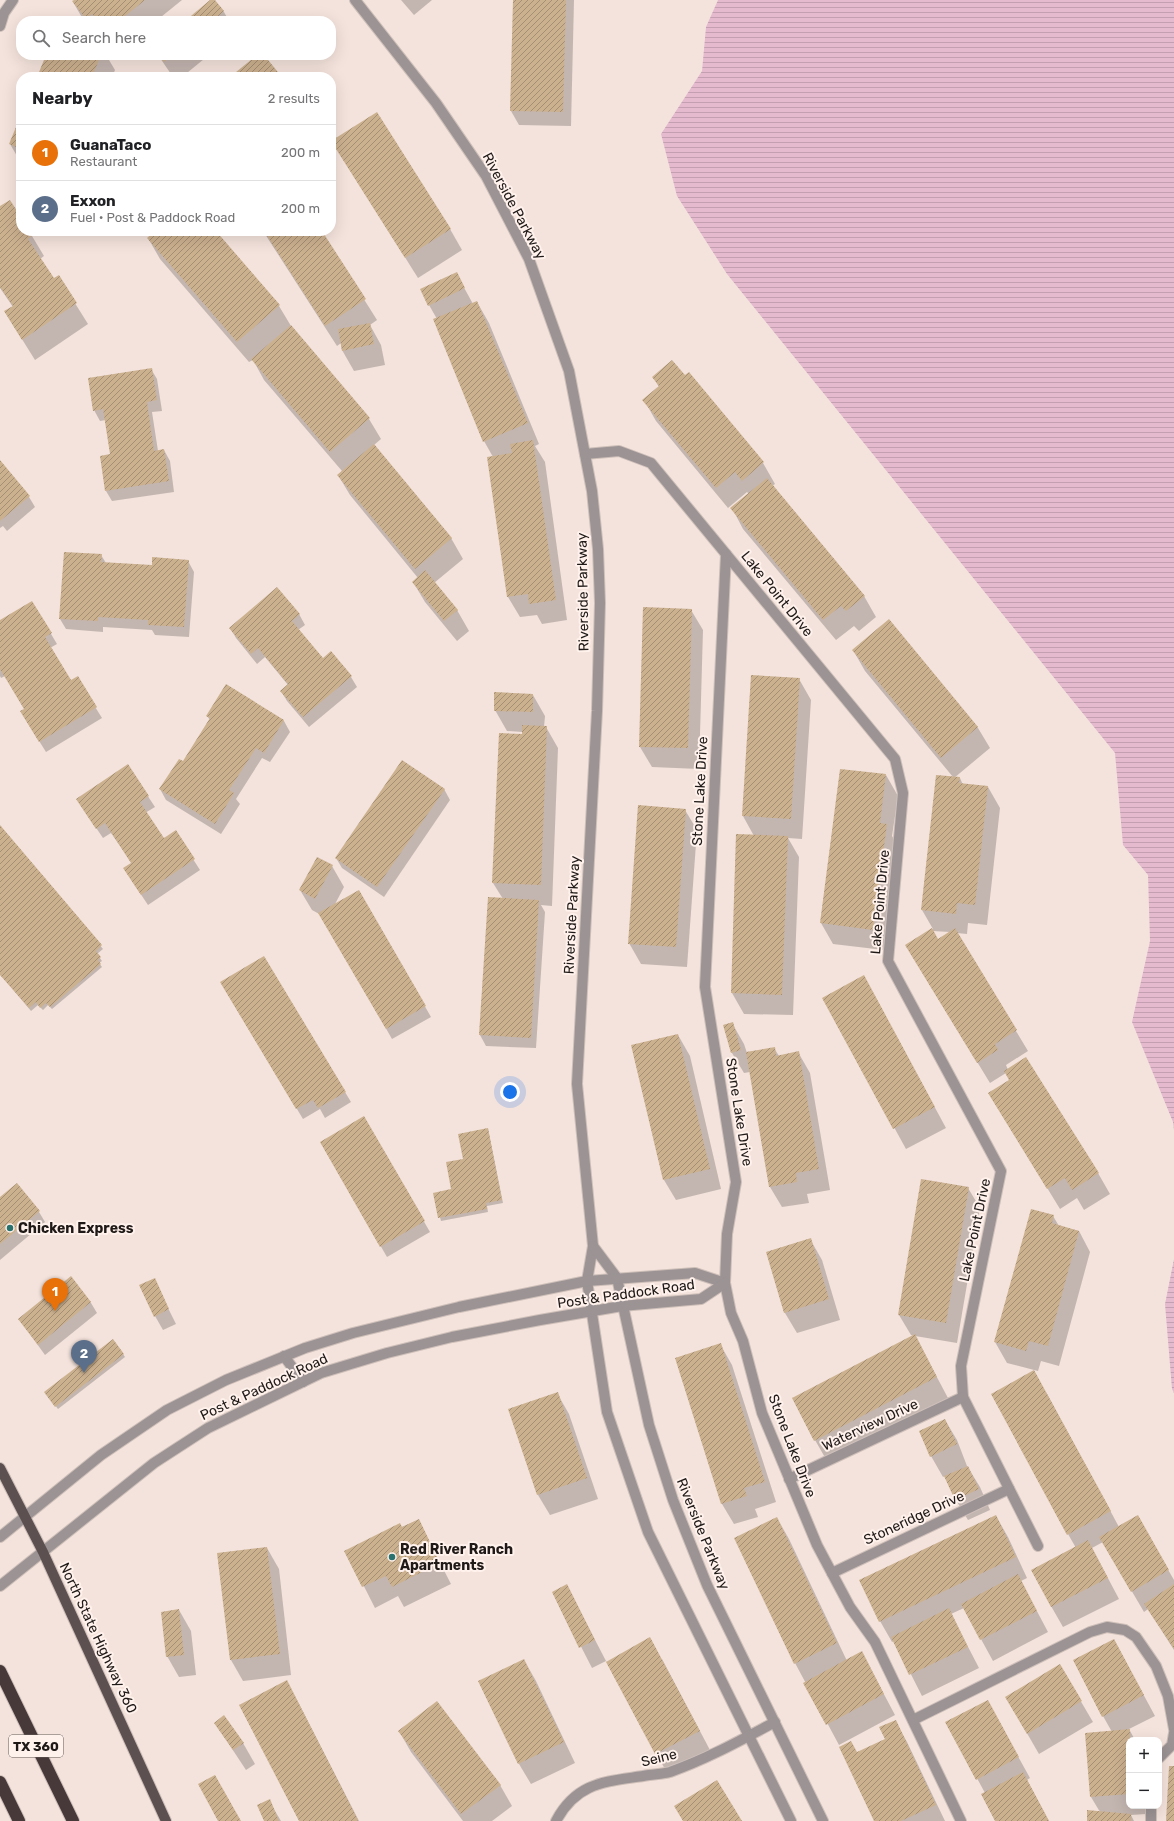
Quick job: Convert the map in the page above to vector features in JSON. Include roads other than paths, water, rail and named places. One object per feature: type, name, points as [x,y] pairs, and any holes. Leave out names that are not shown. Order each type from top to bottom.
[{"type":"highway","name":"TX 360","points":[[0,1671],[73,1821]]},
{"type":"highway","points":[[0,1782],[19,1821]]},
{"type":"main road","name":"North State Highway 360","points":[[0,1468],[43,1552],[166,1821]]},
{"type":"street","points":[[0,26],[4,13],[13,0]]},
{"type":"street","name":"Riverside Parkway","points":[[354,0],[436,103],[486,176],[529,259],[569,371],[592,491],[598,549],[600,603],[597,711],[577,1084],[593,1246],[587,1281],[607,1412],[648,1532],[750,1735],[791,1821]]},
{"type":"street","name":"Lake Point Drive","points":[[585,454],[619,451],[652,463],[894,759],[903,793],[888,962],[1001,1171],[961,1366],[963,1397],[1038,1546]]},
{"type":"street","name":"Stone Lake Drive","points":[[726,554],[705,987],[736,1182],[727,1234],[725,1283],[731,1313],[743,1341],[762,1413],[817,1545],[850,1607],[875,1642],[961,1821]]},
{"type":"street","name":"Riverside Parkway","points":[[593,1246],[617,1278],[649,1426],[673,1500],[707,1585],[823,1821]]},
{"type":"street","name":"Post & Paddock Road","points":[[0,1538],[25,1515],[101,1455],[167,1410],[226,1380],[284,1356],[353,1333],[436,1312],[587,1281],[695,1273],[725,1283]]},
{"type":"street","name":"Post & Paddock Road","points":[[0,1586],[154,1463],[208,1428],[321,1373],[387,1353],[452,1337],[592,1310],[701,1299],[725,1283]]},
{"type":"street","points":[[284,1356],[303,1382]]},
{"type":"street","name":"Waterview Drive","points":[[789,1479],[963,1397]]},
{"type":"street","name":"Stoneridge Drive","points":[[832,1573],[1009,1489]]},
{"type":"street","points":[[913,1720],[1090,1632],[1107,1627],[1125,1630],[1136,1637],[1156,1666],[1168,1696],[1174,1729]]},
{"type":"street","name":"Seine","points":[[556,1821],[561,1810],[575,1795],[591,1786],[668,1772],[710,1756],[775,1722]]},
{"type":"street","points":[[1162,1755],[1172,1745],[1174,1733]]},
{"type":"street","points":[[1151,1809],[1151,1821]]},
{"type":"place","name":"Chicken Express","points":[[10,1228]]},
{"type":"place","name":"GuanaTaco","points":[[55,1311]]},
{"type":"place","name":"Exxon","points":[[84,1373]]},
{"type":"place","name":"Red River Ranch Apartments","points":[[392,1557]]}]
